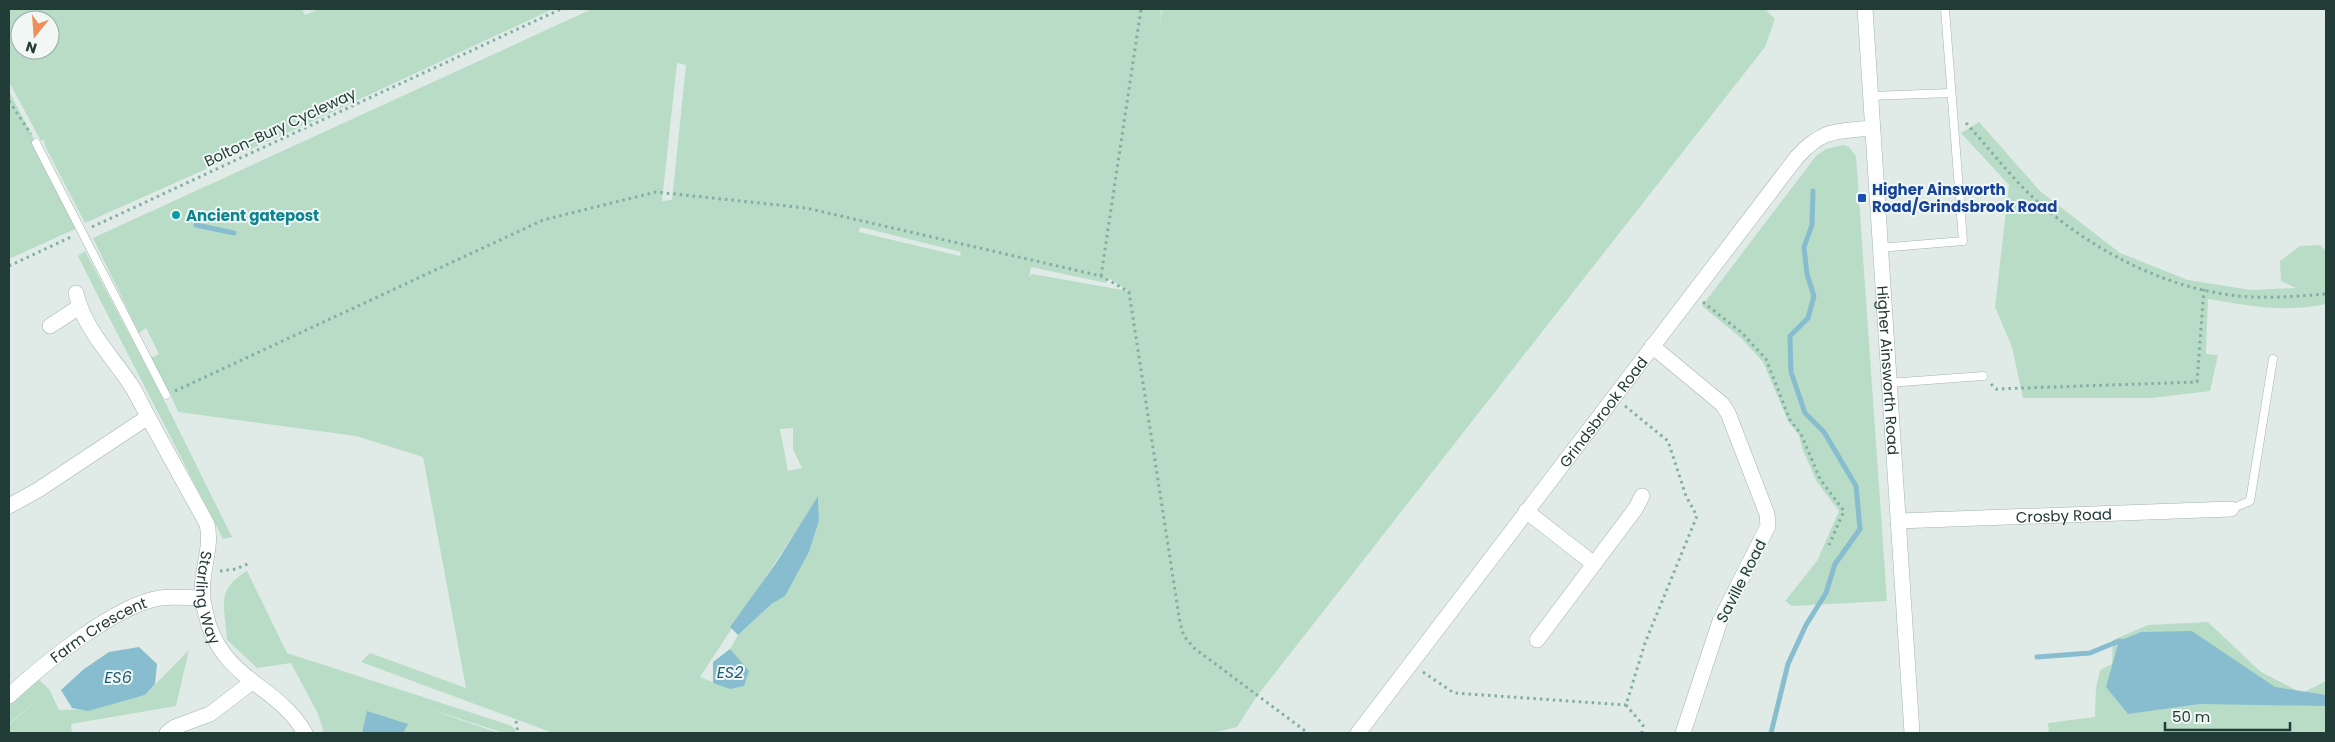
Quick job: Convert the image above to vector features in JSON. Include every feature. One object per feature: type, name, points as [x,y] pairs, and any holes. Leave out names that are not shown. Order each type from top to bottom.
[{"type":"street","name":"Higher Ainsworth Road","points":[[1865,9],[1869,96],[1912,733]]},
{"type":"street","name":"Grindsbrook Road","points":[[1358,733],[1797,157],[1817,137],[1827,133],[1872,128]]},
{"type":"street","name":"Starling Way","points":[[50,326],[78,300],[102,349],[131,386],[207,524],[210,537],[202,598],[210,627],[225,657],[252,682],[279,700],[297,720],[305,733]]},
{"type":"street","name":"Saville Road","points":[[1652,346],[1722,404],[1728,413],[1767,514],[1768,526],[1720,621],[1683,733]]},
{"type":"street","name":"Starling Way","points":[[9,506],[38,490],[148,417],[159,438]]},
{"type":"street","points":[[1537,640],[1636,508],[1642,496]]},
{"type":"street","name":"Crosby Road","points":[[1898,521],[2231,509]]},
{"type":"street","points":[[1526,511],[1594,564]]},
{"type":"street","name":"Farm Crescent","points":[[9,696],[24,682],[100,625],[134,606],[160,598],[202,598]]},
{"type":"street","points":[[167,733],[174,727],[210,714],[252,682]]},
{"type":"lane","points":[[1879,248],[1963,242],[1951,107],[1945,9]]},
{"type":"lane","points":[[1869,96],[1950,93]]},
{"type":"lane","points":[[36,143],[166,395]]},
{"type":"lane","points":[[2231,509],[2250,501],[2273,359]]},
{"type":"lane","points":[[1888,383],[1983,376]]},
{"type":"path","name":"Bolton-Bury Cycleway","points":[[9,266],[561,9]]},
{"type":"path","points":[[1101,276],[1141,9]]},
{"type":"path","points":[[9,101],[36,143]]},
{"type":"path","points":[[1951,107],[2037,201],[2082,237],[2130,264],[2204,289],[2238,296],[2290,297],[2326,294]]},
{"type":"path","points":[[166,395],[544,220],[656,192],[806,208],[1101,276],[1129,292],[1180,623],[1184,636],[1194,648],[1308,733]]},
{"type":"path","points":[[1983,376],[1996,389],[2197,382],[2204,289]]},
{"type":"path","points":[[1692,294],[1742,334],[1770,365],[1790,420],[1801,434],[1820,479],[1844,511],[1828,545]]},
{"type":"path","points":[[1613,396],[1668,441],[1686,496],[1697,516],[1645,643],[1626,705]]},
{"type":"path","points":[[205,573],[236,569],[250,563]]},
{"type":"path","points":[[1410,663],[1454,693],[1626,705],[1643,725],[1642,733]]},
{"type":"path","points":[[516,721],[518,733]]},
{"type":"green space","points":[[9,9],[302,9],[305,15],[319,9],[553,9],[298,128],[85,223],[45,146],[44,140],[41,141],[9,82]]},
{"type":"green space","points":[[592,9],[1161,9],[1160,26],[1162,9],[1765,9],[1775,19],[1765,47],[1257,696],[1237,727],[1213,733],[553,733],[361,662],[370,653],[466,688],[423,457],[356,436],[178,412],[170,393],[166,395],[151,358],[159,354],[146,328],[139,333],[93,238]],"holes":[[[677,63],[686,65],[672,200],[662,201]],[[860,227],[961,252],[960,256],[859,232]],[[1031,267],[1106,283],[1107,277],[1128,291],[1032,274],[1029,277]],[[793,428],[793,449],[802,468],[788,471],[780,429]],[[818,497],[819,521],[809,552],[787,591],[738,635],[730,649],[730,689],[700,677]]]},
{"type":"green space","points":[[9,91],[82,232],[75,229],[9,259]]},
{"type":"green space","points":[[1979,122],[2040,191],[2120,253],[2188,280],[2251,290],[2296,288],[2281,281],[2280,261],[2300,246],[2320,245],[2326,251],[2326,304],[2310,307],[2267,308],[2208,299],[2206,354],[2218,355],[2210,391],[2152,398],[2023,398],[2012,347],[1995,307],[2009,185],[1961,133]]},
{"type":"green space","points":[[1843,145],[1849,147],[1856,156],[1887,601],[1792,606],[1785,601],[1817,561],[1839,511],[1817,482],[1802,448],[1799,435],[1788,421],[1763,362],[1741,338],[1702,306],[1816,156],[1826,149]]},
{"type":"green space","points":[[85,251],[163,398],[232,537],[223,539],[97,294],[78,256]]},
{"type":"green space","points":[[247,571],[287,653],[512,726],[517,733],[504,733],[420,706],[499,733],[324,733],[318,714],[291,663],[257,668],[227,640],[224,609],[226,592],[237,578]]},
{"type":"green space","points":[[2208,622],[2261,672],[2302,693],[2326,681],[2326,733],[2049,733],[2048,723],[2095,717],[2096,688],[2100,670],[2112,664],[2113,640],[2148,625]]},
{"type":"green space","points":[[189,650],[176,706],[71,724],[72,733],[9,733],[9,725],[40,697],[9,724],[9,706],[38,679],[49,689],[59,710],[94,709],[145,695]]},
{"type":"water","points":[[818,496],[819,521],[809,552],[785,596],[773,603],[738,635],[730,627],[776,563]]},
{"type":"water","points":[[2192,631],[2275,687],[2326,695],[2326,706],[2200,704],[2128,714],[2106,687],[2119,641],[2141,632]]},
{"type":"water","name":"ES6","points":[[139,647],[157,664],[155,684],[145,695],[88,711],[72,708],[61,690],[84,669],[109,652]]},
{"type":"water","name":"ES2","points":[[730,649],[749,671],[744,686],[730,689],[713,683],[713,662]]},
{"type":"water","points":[[367,711],[408,724],[403,733],[362,733]]},
{"type":"waterway","points":[[1771,733],[1788,664],[1806,625],[1826,593],[1835,564],[1860,529],[1856,486],[1824,432],[1805,413],[1791,372],[1790,336],[1808,318],[1814,296],[1807,274],[1804,247],[1812,225],[1813,191]]},
{"type":"waterway","points":[[196,225],[234,233]]},
{"type":"waterway","points":[[2037,657],[2090,653],[2119,641],[2123,642]]},
{"type":"place","name":"Higher Ainsworth Road/Grindsbrook Road","points":[[1862,198]]},
{"type":"place","name":"Ancient gatepost","points":[[176,215]]}]
